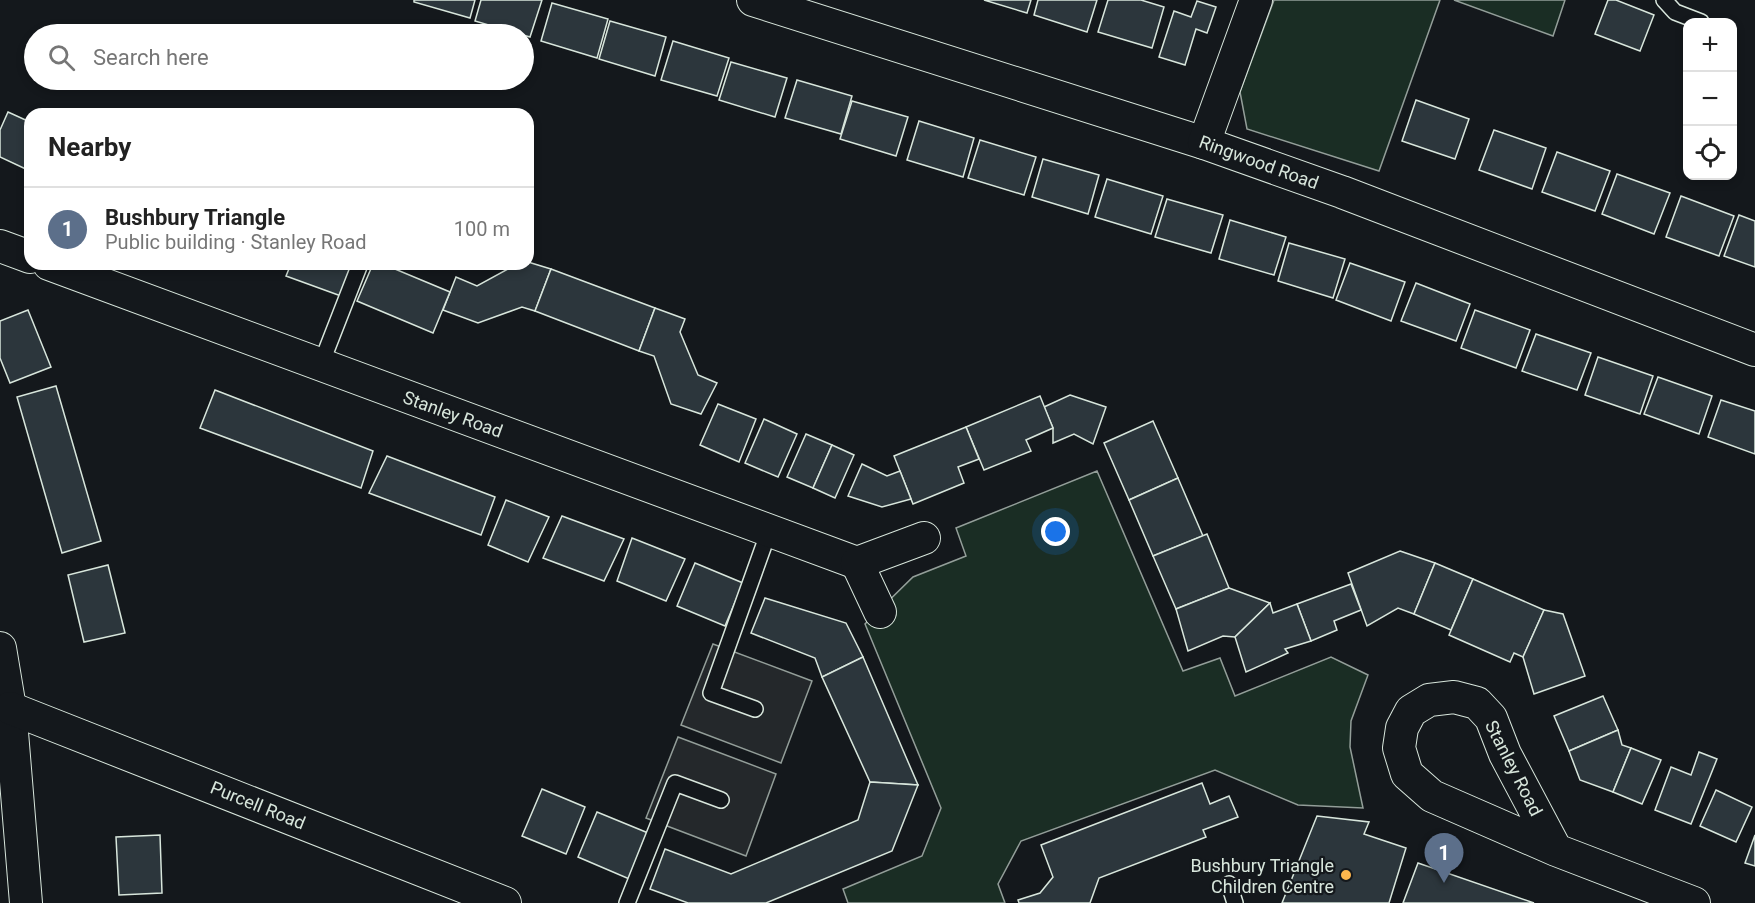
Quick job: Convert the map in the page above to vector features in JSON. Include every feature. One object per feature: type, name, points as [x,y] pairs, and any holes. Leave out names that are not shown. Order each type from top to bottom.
[{"type":"street","name":"Ringwood Road","points":[[753,0],[1204,142],[1354,196],[1755,350]]},
{"type":"street","points":[[1204,142],[1256,0]]},
{"type":"street","points":[[0,246],[24,255]]},
{"type":"street","name":"Stanley Road","points":[[65,270],[857,563]]},
{"type":"street","points":[[880,612],[857,563],[924,538]]},
{"type":"street","points":[[0,648],[10,708],[26,903]]},
{"type":"street","name":"Stanley Road","points":[[1556,850],[1505,754],[1491,718],[1477,703],[1454,697],[1429,700],[1411,711],[1402,728],[1399,748],[1407,774],[1432,796],[1556,850],[1694,903]]},
{"type":"street","name":"Purcell Road","points":[[10,708],[506,903]]},
{"type":"lane","points":[[1664,0],[1675,12],[1691,18]]},
{"type":"lane","points":[[321,364],[358,270]]},
{"type":"lane","points":[[754,709],[711,693],[769,531]]},
{"type":"lane","points":[[627,903],[675,783],[721,800]]},
{"type":"lane","points":[[1229,884],[1235,903]]},
{"type":"green space","points":[[1274,0],[1440,0],[1379,171],[1247,129],[1240,92]]},
{"type":"green space","points":[[1454,0],[1565,0],[1553,36]]},
{"type":"green space","points":[[1097,471],[1183,671],[1220,658],[1235,696],[1331,657],[1368,675],[1351,721],[1350,747],[1363,808],[1298,805],[1215,770],[1021,841],[998,884],[1005,903],[848,903],[843,889],[922,856],[941,808],[865,624],[913,577],[966,556],[956,528]]},
{"type":"shaded area","points":[[713,644],[812,681],[781,763],[681,725]]},
{"type":"shaded area","points":[[678,737],[776,774],[746,856],[646,818]]},
{"type":"building","points":[[414,0],[475,0],[470,18],[414,2]]},
{"type":"building","points":[[481,0],[542,0],[534,25],[485,24],[475,21]]},
{"type":"building","points":[[984,0],[1031,0],[1027,13]]},
{"type":"building","points":[[1038,0],[1097,0],[1087,32],[1034,15]]},
{"type":"building","points":[[1108,0],[1141,0],[1164,7],[1152,48],[1098,32]]},
{"type":"building","points":[[1608,0],[1616,0],[1654,15],[1640,51],[1595,34]]},
{"type":"building","points":[[1197,1],[1216,7],[1207,33],[1196,29],[1185,65],[1159,57],[1174,11],[1191,17]]},
{"type":"building","points":[[552,3],[608,19],[597,58],[541,41]]},
{"type":"building","points":[[610,21],[666,37],[655,76],[599,59]]},
{"type":"building","points":[[673,41],[729,58],[717,96],[661,80]]},
{"type":"building","points":[[731,62],[787,78],[775,117],[719,100]]},
{"type":"building","points":[[797,80],[852,96],[841,134],[785,118]]},
{"type":"building","points":[[1416,100],[1469,119],[1455,159],[1402,141]]},
{"type":"building","points":[[852,101],[908,117],[896,156],[840,139]]},
{"type":"building","points":[[8,112],[24,119],[24,168],[0,157],[0,130]]},
{"type":"building","points":[[919,121],[974,138],[963,177],[907,160]]},
{"type":"building","points":[[1494,130],[1546,148],[1532,189],[1479,170]]},
{"type":"building","points":[[980,140],[1036,157],[1024,195],[968,178]]},
{"type":"building","points":[[1557,152],[1610,171],[1595,211],[1542,192]]},
{"type":"building","points":[[1043,159],[1099,175],[1088,214],[1032,197]]},
{"type":"building","points":[[1617,174],[1670,193],[1654,234],[1602,214]]},
{"type":"building","points":[[1107,179],[1163,196],[1151,234],[1095,217]]},
{"type":"building","points":[[1681,196],[1734,216],[1719,256],[1666,237]]},
{"type":"building","points":[[1167,199],[1223,215],[1211,253],[1155,237]]},
{"type":"building","points":[[1739,215],[1755,221],[1755,267],[1724,256]]},
{"type":"building","points":[[1230,220],[1286,237],[1274,275],[1219,259]]},
{"type":"building","points":[[1289,243],[1345,259],[1333,298],[1278,281]]},
{"type":"building","points":[[1350,263],[1405,282],[1391,321],[1336,300]]},
{"type":"building","points":[[534,264],[551,269],[535,311],[522,307],[478,323],[443,310],[456,277],[477,286],[506,270],[534,270]]},
{"type":"building","points":[[551,269],[655,308],[639,351],[535,311]]},
{"type":"building","points":[[288,270],[352,270],[341,296],[286,276]]},
{"type":"building","points":[[370,270],[397,270],[450,292],[433,333],[357,301]]},
{"type":"building","points":[[1416,283],[1470,304],[1456,341],[1401,321]]},
{"type":"building","points":[[655,308],[685,319],[680,332],[698,375],[717,383],[701,414],[671,404],[654,356],[639,351]]},
{"type":"building","points":[[28,310],[51,367],[10,383],[0,358],[0,321]]},
{"type":"building","points":[[1475,310],[1530,330],[1516,368],[1461,348]]},
{"type":"building","points":[[1536,334],[1591,353],[1577,390],[1522,371]]},
{"type":"building","points":[[1598,357],[1653,376],[1640,414],[1585,395]]},
{"type":"building","points":[[1658,377],[1712,396],[1699,434],[1644,414]]},
{"type":"building","points":[[56,386],[101,541],[62,553],[17,397]]},
{"type":"building","points":[[215,390],[373,451],[361,488],[200,428]]},
{"type":"building","points":[[1070,395],[1106,407],[1093,444],[1074,434],[1053,443],[1053,428],[1044,407]]},
{"type":"building","points":[[1040,396],[1053,428],[1026,440],[1031,451],[984,470],[966,427]]},
{"type":"building","points":[[1721,400],[1755,411],[1755,454],[1708,437]]},
{"type":"building","points":[[718,404],[756,419],[739,462],[700,445]]},
{"type":"building","points":[[764,419],[797,434],[778,477],[745,463]]},
{"type":"building","points":[[1153,421],[1178,478],[1129,500],[1104,443]]},
{"type":"building","points":[[966,427],[979,459],[958,467],[964,483],[913,504],[894,456]]},
{"type":"building","points":[[806,434],[832,445],[813,488],[787,477]]},
{"type":"building","points":[[832,445],[854,455],[835,498],[813,488]]},
{"type":"building","points":[[387,456],[495,497],[481,535],[369,493]]},
{"type":"building","points":[[862,464],[887,476],[900,471],[911,499],[882,507],[848,496]]},
{"type":"building","points":[[1178,478],[1203,536],[1153,556],[1129,500]]},
{"type":"building","points":[[506,500],[549,517],[528,562],[488,545]]},
{"type":"building","points":[[562,516],[624,539],[604,581],[543,558]]},
{"type":"building","points":[[1207,534],[1229,588],[1176,609],[1153,556]]},
{"type":"building","points":[[632,538],[685,559],[666,601],[617,581]]},
{"type":"building","points":[[1400,551],[1435,563],[1414,614],[1398,608],[1367,626],[1348,573]]},
{"type":"building","points":[[695,563],[743,583],[725,626],[677,606]]},
{"type":"building","points":[[1435,563],[1473,579],[1451,630],[1414,614]]},
{"type":"building","points":[[108,565],[125,633],[84,642],[68,575]]},
{"type":"building","points":[[1473,579],[1544,610],[1523,657],[1514,653],[1510,662],[1449,635]]},
{"type":"building","points":[[1351,584],[1361,610],[1334,621],[1337,630],[1311,641],[1297,604]]},
{"type":"building","points":[[1229,588],[1270,603],[1235,637],[1223,636],[1188,651],[1176,609]]},
{"type":"building","points":[[765,598],[846,623],[863,657],[822,677],[815,658],[751,633]]},
{"type":"building","points":[[1270,603],[1273,613],[1297,604],[1311,641],[1285,649],[1288,653],[1246,672],[1235,637]]},
{"type":"building","points":[[1544,610],[1563,614],[1585,676],[1534,694],[1523,657]]},
{"type":"building","points":[[863,657],[918,785],[870,782],[822,677]]},
{"type":"building","points":[[1603,696],[1618,730],[1569,751],[1554,716]]},
{"type":"building","points":[[1618,730],[1622,745],[1631,748],[1613,792],[1580,780],[1569,751]]},
{"type":"building","points":[[1631,748],[1661,760],[1642,804],[1613,792]]},
{"type":"building","points":[[1699,752],[1717,759],[1691,824],[1655,810],[1671,767],[1691,775]]},
{"type":"building","points":[[870,782],[918,785],[892,851],[766,903],[688,903],[650,889],[665,849],[731,874],[858,820]]},
{"type":"building","points":[[1202,783],[1210,804],[1229,796],[1238,817],[1203,830],[1206,837],[1099,878],[1090,903],[1019,903],[1018,900],[1040,893],[1053,877],[1041,845]]},
{"type":"building","points":[[542,789],[585,807],[566,854],[522,836]]},
{"type":"building","points":[[1716,790],[1752,807],[1736,842],[1700,826]]},
{"type":"building","points":[[597,812],[653,835],[634,881],[578,857]]},
{"type":"building","name":"Bushbury Triangle Children Centre","points":[[1317,816],[1369,822],[1364,834],[1406,848],[1389,903],[1282,903]]},
{"type":"building","points":[[160,835],[162,893],[119,895],[116,837]]},
{"type":"building","points":[[1755,835],[1755,866],[1745,863]]},
{"type":"building","points":[[1418,863],[1534,903],[1403,903]]},
{"type":"place","name":"Bushbury Triangle Children Centre","points":[[1346,875]]},
{"type":"place","name":"Bushbury Triangle","points":[[1444,883]]}]
